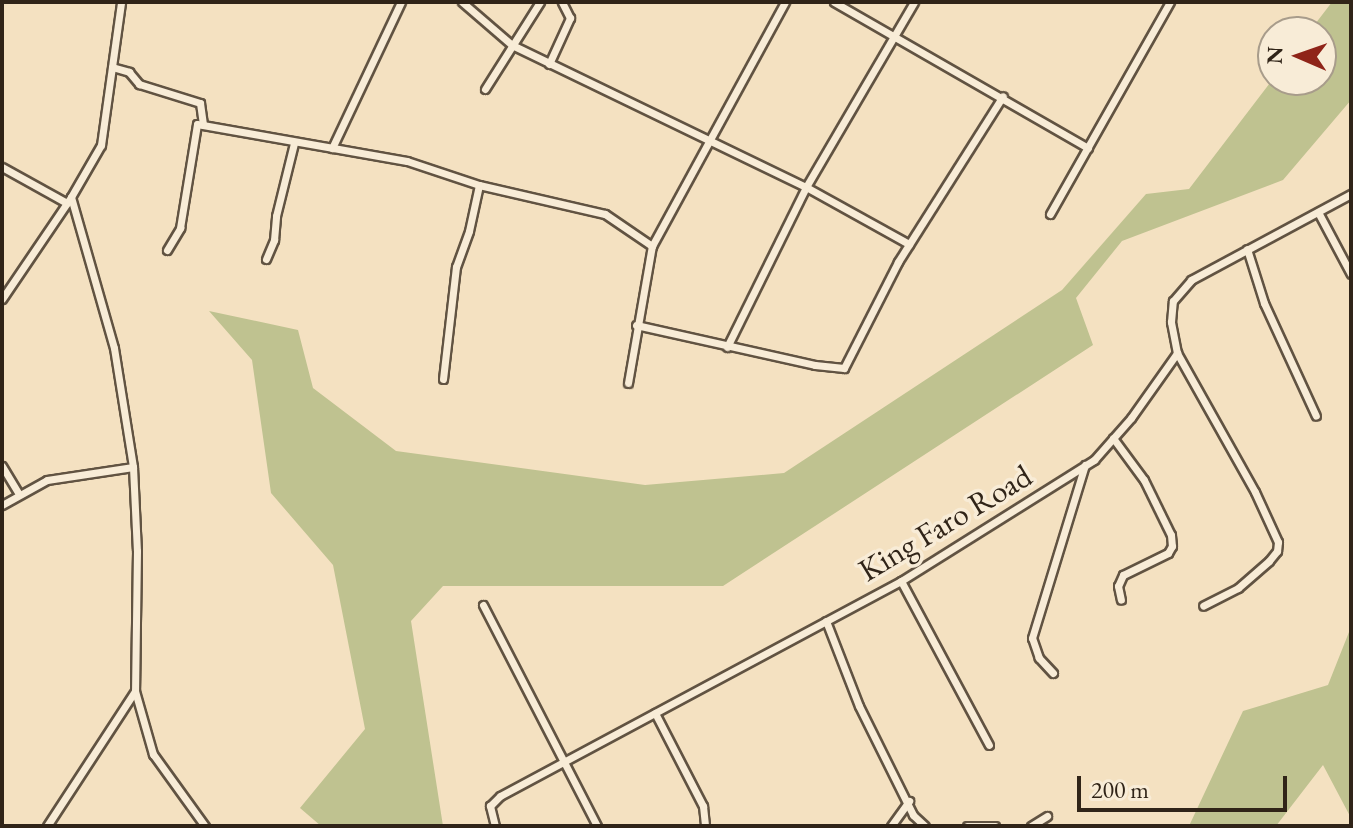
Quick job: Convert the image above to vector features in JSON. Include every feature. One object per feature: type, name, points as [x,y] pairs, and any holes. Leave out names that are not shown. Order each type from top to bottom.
[{"type":"street","points":[[2,299],[69,200],[101,145],[121,2]]},
{"type":"street","points":[[332,148],[401,2]]},
{"type":"street","points":[[462,2],[512,45],[806,187],[909,244]]},
{"type":"street","points":[[485,89],[540,2]]},
{"type":"street","points":[[549,64],[570,18],[562,2]]},
{"type":"street","points":[[628,383],[652,246],[785,2]]},
{"type":"street","points":[[834,2],[897,35],[1088,148]]},
{"type":"street","points":[[727,347],[806,187],[914,2]]},
{"type":"street","points":[[1050,214],[1170,2]]},
{"type":"street","points":[[112,67],[129,72],[139,84],[200,103],[203,125]]},
{"type":"street","points":[[636,325],[727,347],[844,368],[850,363],[862,328],[909,244],[1003,96]]},
{"type":"street","points":[[167,250],[180,228],[197,124],[407,161],[479,185],[605,214],[652,246]]},
{"type":"street","points":[[266,259],[274,240],[276,216],[294,143]]},
{"type":"street","points":[[2,167],[69,200],[114,348],[133,467],[137,551],[135,691],[153,754],[205,826]]},
{"type":"street","points":[[443,379],[456,267],[479,185]]},
{"type":"street","points":[[1203,606],[1238,588],[1269,561],[1277,551],[1278,542],[1255,492],[1177,353],[1171,322],[1173,301],[1191,280],[1351,194]]},
{"type":"street","points":[[1318,212],[1351,274]]},
{"type":"street","points":[[1247,249],[1264,303],[1316,416]]},
{"type":"street","name":"King Faro Road","points":[[495,826],[490,806],[500,796],[901,581],[1085,465],[1113,438],[1177,353]]},
{"type":"street","points":[[1113,438],[1144,480],[1171,535],[1172,546],[1168,553],[1123,575],[1118,586],[1121,600]]},
{"type":"street","points":[[1053,673],[1039,658],[1032,638],[1085,465]]},
{"type":"street","points":[[2,466],[18,493]]},
{"type":"street","points":[[2,505],[18,493],[47,480],[133,467]]},
{"type":"street","points":[[901,581],[989,745]]},
{"type":"street","points":[[483,605],[597,826]]},
{"type":"street","points":[[826,621],[859,706],[909,801],[913,815],[925,826]]},
{"type":"street","points":[[47,826],[135,691]]},
{"type":"street","points":[[655,713],[701,801],[705,826]]},
{"type":"street","points":[[891,826],[909,801]]},
{"type":"street","points":[[1031,826],[1047,816]]},
{"type":"street","points":[[967,826],[995,826]]},
{"type":"green space","points":[[1332,2],[1351,2],[1351,100],[1283,180],[1122,241],[1076,298],[1093,345],[723,586],[443,586],[411,621],[443,826],[321,826],[300,808],[365,729],[333,565],[271,493],[252,360],[209,311],[298,330],[313,388],[396,451],[645,485],[784,473],[1062,290],[1146,194],[1189,189],[1260,96],[1337,96],[1337,16],[1321,16]]},
{"type":"green space","points":[[1351,627],[1351,818],[1323,765],[1276,826],[1189,826],[1243,711],[1328,685]]}]
